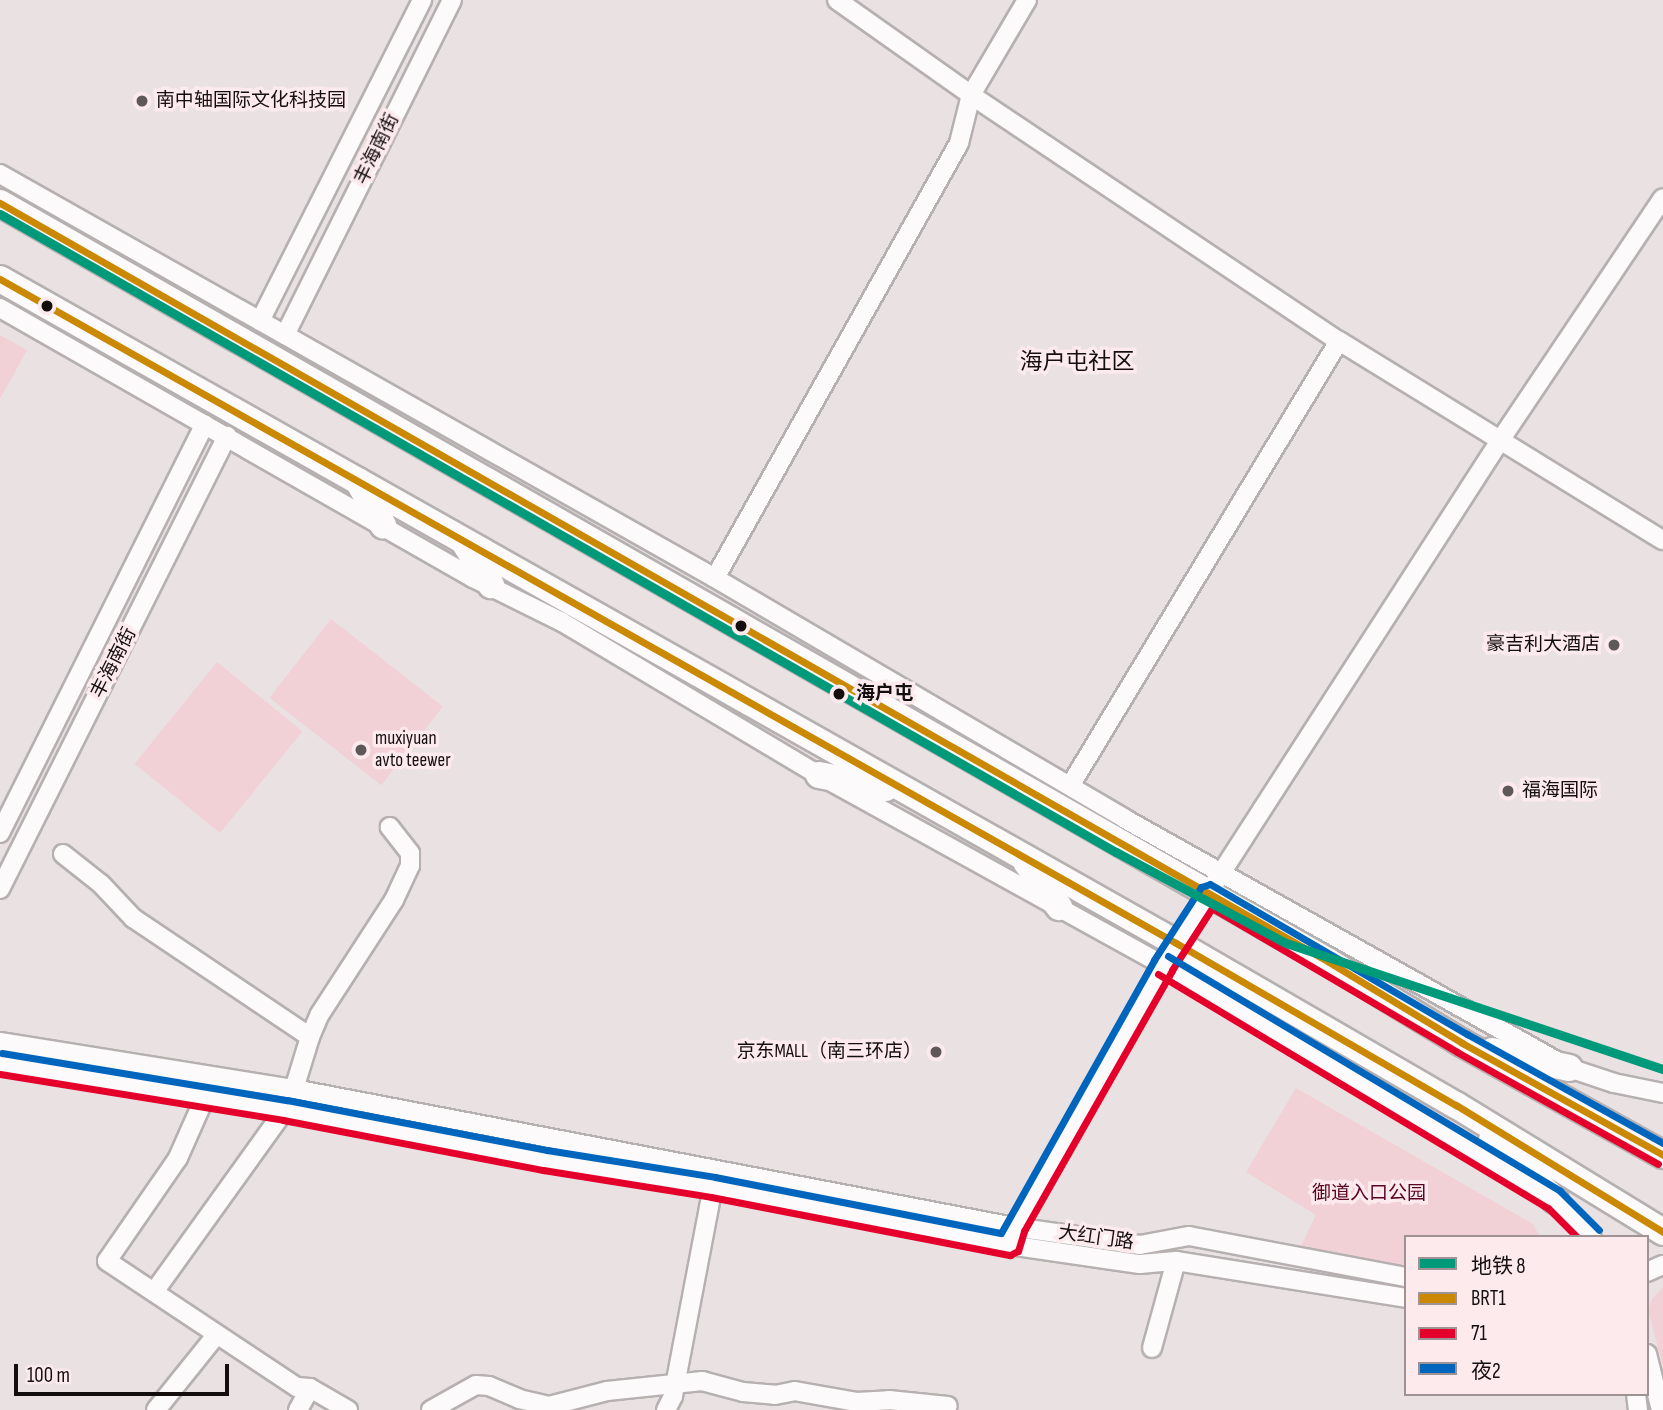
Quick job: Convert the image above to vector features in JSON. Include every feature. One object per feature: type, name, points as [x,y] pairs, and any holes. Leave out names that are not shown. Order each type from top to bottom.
[{"type":"highway","points":[[0,203],[1216,884],[1461,1043],[1663,1155]]},
{"type":"highway","points":[[0,279],[1176,943],[1456,1105],[1663,1232]]},
{"type":"highway","points":[[357,480],[383,525]]},
{"type":"highway","points":[[461,538],[491,585]]},
{"type":"highway","points":[[819,775],[909,792]]},
{"type":"highway","points":[[1021,855],[1059,907]]},
{"type":"highway","points":[[1461,1043],[1569,1068]]},
{"type":"highway","points":[[1456,1105],[1555,1200]]},
{"type":"street","name":"丰海南街","points":[[260,321],[422,0]]},
{"type":"street","name":"丰海南街","points":[[285,335],[452,0]]},
{"type":"street","points":[[837,0],[971,95],[1339,341],[1663,540]]},
{"type":"street","points":[[715,578],[959,143],[971,95],[1027,0]]},
{"type":"street","points":[[0,174],[715,578],[1070,786],[1216,884],[1569,1068],[1614,1083],[1663,1093]]},
{"type":"street","points":[[1009,1245],[1014,1227],[1176,943],[1501,439],[1663,198]]},
{"type":"street","points":[[0,308],[473,578],[562,622],[819,775],[1163,965],[1555,1200],[1590,1235]]},
{"type":"street","points":[[1070,786],[1339,341]]},
{"type":"street","name":"丰海南街","points":[[0,833],[205,424]]},
{"type":"street","name":"丰海南街","points":[[0,889],[227,436]]},
{"type":"street","points":[[294,1089],[320,1014],[394,900],[410,866],[410,853],[390,827]]},
{"type":"street","points":[[63,854],[101,884],[133,918],[310,1037]]},
{"type":"street","name":"大红门路","points":[[0,1042],[294,1089],[1014,1227],[1140,1245],[1189,1236],[1404,1277]]},
{"type":"street","name":"大红门路","points":[[0,1063],[285,1110],[545,1160],[713,1186],[1009,1245],[1140,1264],[1176,1261],[1404,1298]]},
{"type":"street","points":[[205,1097],[178,1158],[107,1261],[297,1387],[310,1388],[348,1410]]},
{"type":"street","points":[[154,1292],[285,1110]]},
{"type":"street","points":[[666,1410],[675,1385],[713,1186]]},
{"type":"street","points":[[1555,1200],[1575,1235]]},
{"type":"street","points":[[1152,1348],[1176,1261]]},
{"type":"street","points":[[156,1410],[217,1334]]},
{"type":"street","points":[[1649,1361],[1661,1410]]},
{"type":"street","points":[[431,1410],[476,1385],[549,1406],[607,1391],[702,1381],[743,1392],[775,1395],[795,1391],[856,1402],[889,1400],[948,1406]]},
{"type":"street","points":[[298,1410],[310,1388]]},
{"type":"green space","points":[[0,335],[27,350],[0,399]]},
{"type":"green space","points":[[331,619],[443,706],[381,785],[269,698]]},
{"type":"green space","points":[[217,662],[302,731],[220,833],[135,764]]},
{"type":"green space","name":"御道入口公园","points":[[1296,1088],[1533,1224],[1539,1235],[1404,1235],[1404,1270],[1296,1256],[1316,1215],[1246,1172]]},
{"type":"green space","points":[[1663,1287],[1663,1367],[1649,1314],[1652,1299]]},
{"type":"metro line","name":"8","points":[[0,214],[1116,852],[1286,943],[1663,1069]]},
{"type":"transit line","name":"BRT1","points":[[0,203],[1329,962],[1462,1043],[1663,1155]]},
{"type":"transit line","name":"BRT1","points":[[0,279],[1176,943],[1456,1105],[1663,1232]]},
{"type":"transit line","name":"夜2","points":[[2,1053],[287,1100],[547,1150],[715,1177],[1001,1233],[1154,960],[1201,887],[1210,884],[1467,1034],[1663,1143]]},
{"type":"transit line","name":"71","points":[[0,1074],[283,1120],[543,1170],[711,1197],[1010,1255],[1018,1251],[1024,1231],[1172,970],[1212,908],[1457,1052],[1658,1164]]},
{"type":"transit line","name":"夜2","points":[[1168,956],[1560,1191],[1599,1230]]},
{"type":"transit line","name":"71","points":[[1158,974],[1548,1208],[1575,1235]]},
{"type":"place","name":"南中轴国际文化科技园","points":[[142,101]]},
{"type":"place","name":"豪吉利大酒店","points":[[1614,645]]},
{"type":"place","name":"海户屯","points":[[839,694]]},
{"type":"place","name":"muxiyuan avto teewer","points":[[361,750]]},
{"type":"place","name":"福海国际","points":[[1508,791]]},
{"type":"place","name":"京东MALL（南三环店）","points":[[936,1052]]},
{"type":"district","name":"海户屯社区","points":[[1077,362]]}]
